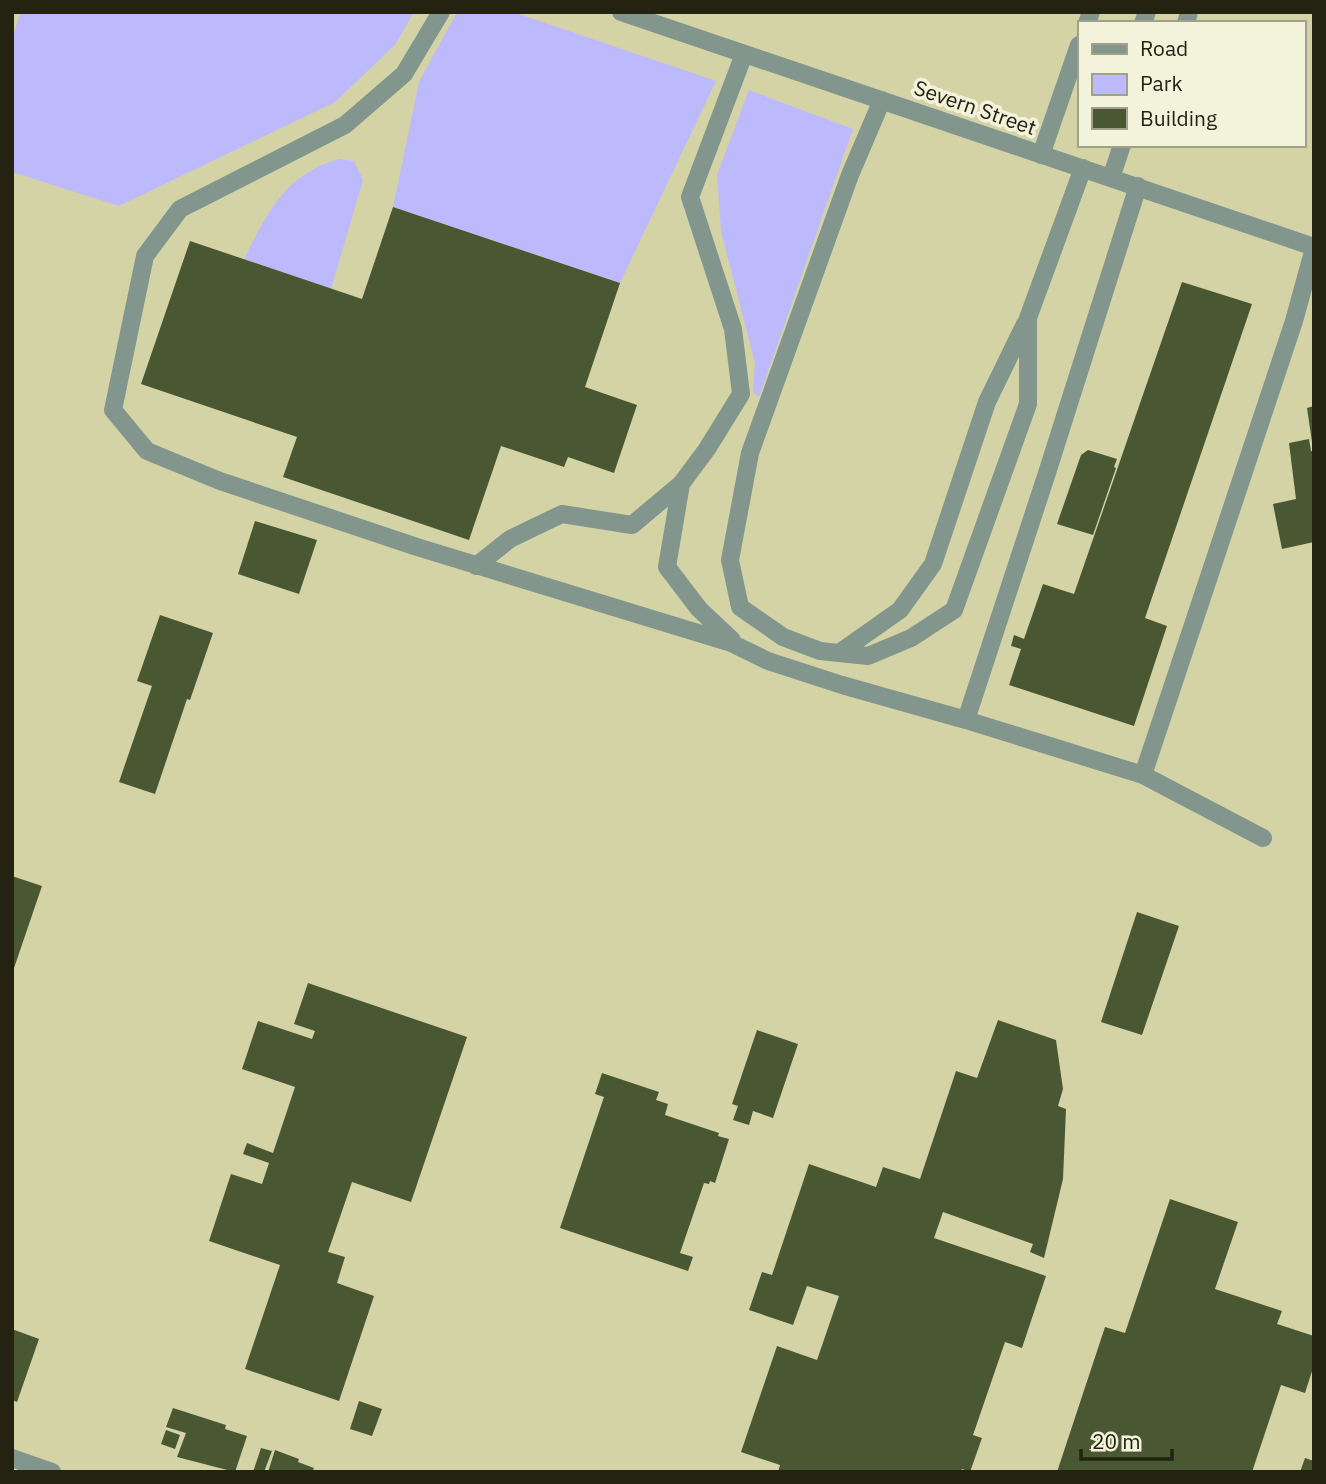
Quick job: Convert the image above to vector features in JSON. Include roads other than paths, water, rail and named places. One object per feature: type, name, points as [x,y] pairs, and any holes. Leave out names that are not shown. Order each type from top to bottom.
[{"type":"street","points":[[441,12],[404,74],[345,125],[180,209],[145,256],[113,410],[147,451],[220,481],[476,566],[731,643],[768,661],[1143,775],[1263,838]]},
{"type":"street","name":"Severn Street","points":[[621,12],[1314,247]]},
{"type":"street","points":[[1041,155],[1078,48]]},
{"type":"street","points":[[476,566],[510,539],[562,514],[632,525],[681,484],[707,449],[741,394],[733,330],[690,197],[744,54]]},
{"type":"street","points":[[882,100],[850,175],[750,453],[730,561],[740,607],[783,637],[820,651],[868,656],[911,638],[954,610],[1028,404],[1028,318]]},
{"type":"street","points":[[1111,178],[1121,147]]},
{"type":"street","points":[[839,653],[900,610],[933,564],[987,402],[1028,318],[1083,168]]},
{"type":"street","points":[[966,720],[1138,186]]},
{"type":"street","points":[[1143,775],[1294,321],[1314,247]]},
{"type":"street","points":[[681,484],[667,567],[699,609],[727,637],[768,661]]},
{"type":"street","points":[[12,1458],[52,1472]]}]
